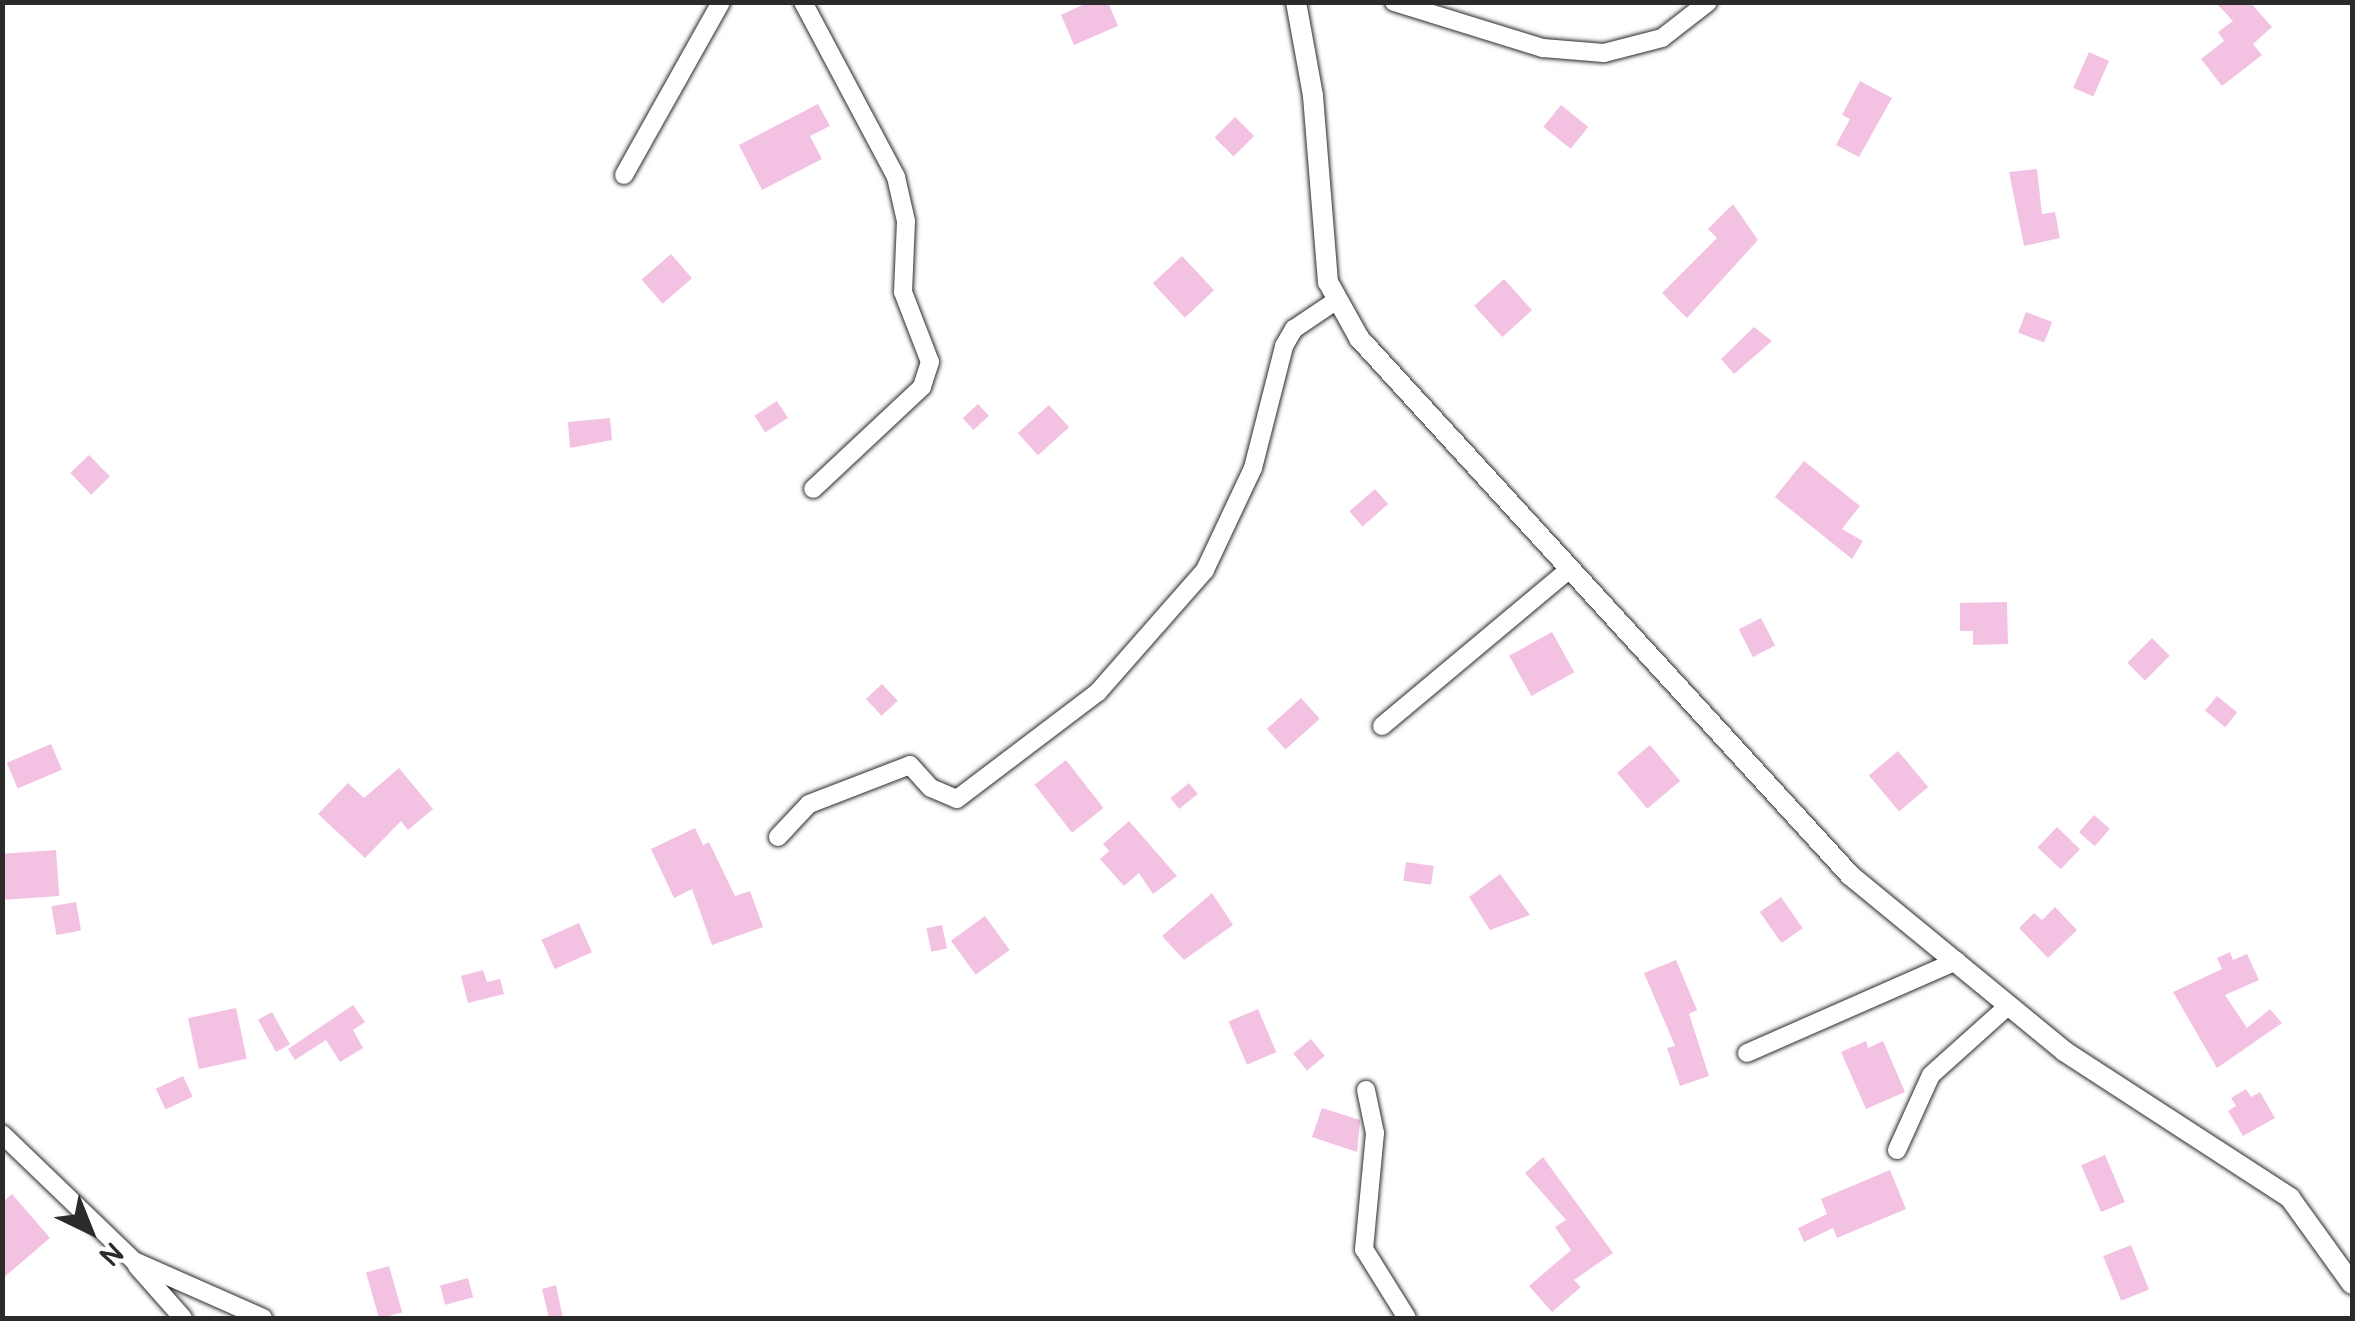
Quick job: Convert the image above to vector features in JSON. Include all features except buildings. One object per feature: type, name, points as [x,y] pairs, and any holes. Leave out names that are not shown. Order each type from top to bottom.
[{"type":"street","points":[[624,175],[721,2]]},
{"type":"street","points":[[803,2],[896,177],[906,221],[903,292],[930,362],[922,387],[814,489]]},
{"type":"street","points":[[1296,2],[1313,96],[1334,302],[1369,350],[1850,875],[2064,1051],[2290,1198],[2352,1284]]},
{"type":"street","points":[[1394,2],[1543,48],[1604,53],[1662,38],[1708,2]]},
{"type":"street","points":[[778,838],[810,804],[910,765],[932,788],[957,799],[1098,692],[1205,570],[1252,468],[1284,346],[1294,329],[1334,302]]},
{"type":"street","points":[[1382,726],[1572,568]]},
{"type":"street","points":[[1747,1054],[1957,961]]},
{"type":"street","points":[[1897,1150],[1932,1075],[2009,1005]]},
{"type":"street","points":[[1366,1090],[1375,1134],[1364,1249],[1407,1318]]},
{"type":"street","points":[[2,1134],[134,1262],[184,1318]]},
{"type":"street","points":[[134,1262],[263,1318]]},
{"type":"street","points":[[178,1278],[184,1318]]}]
